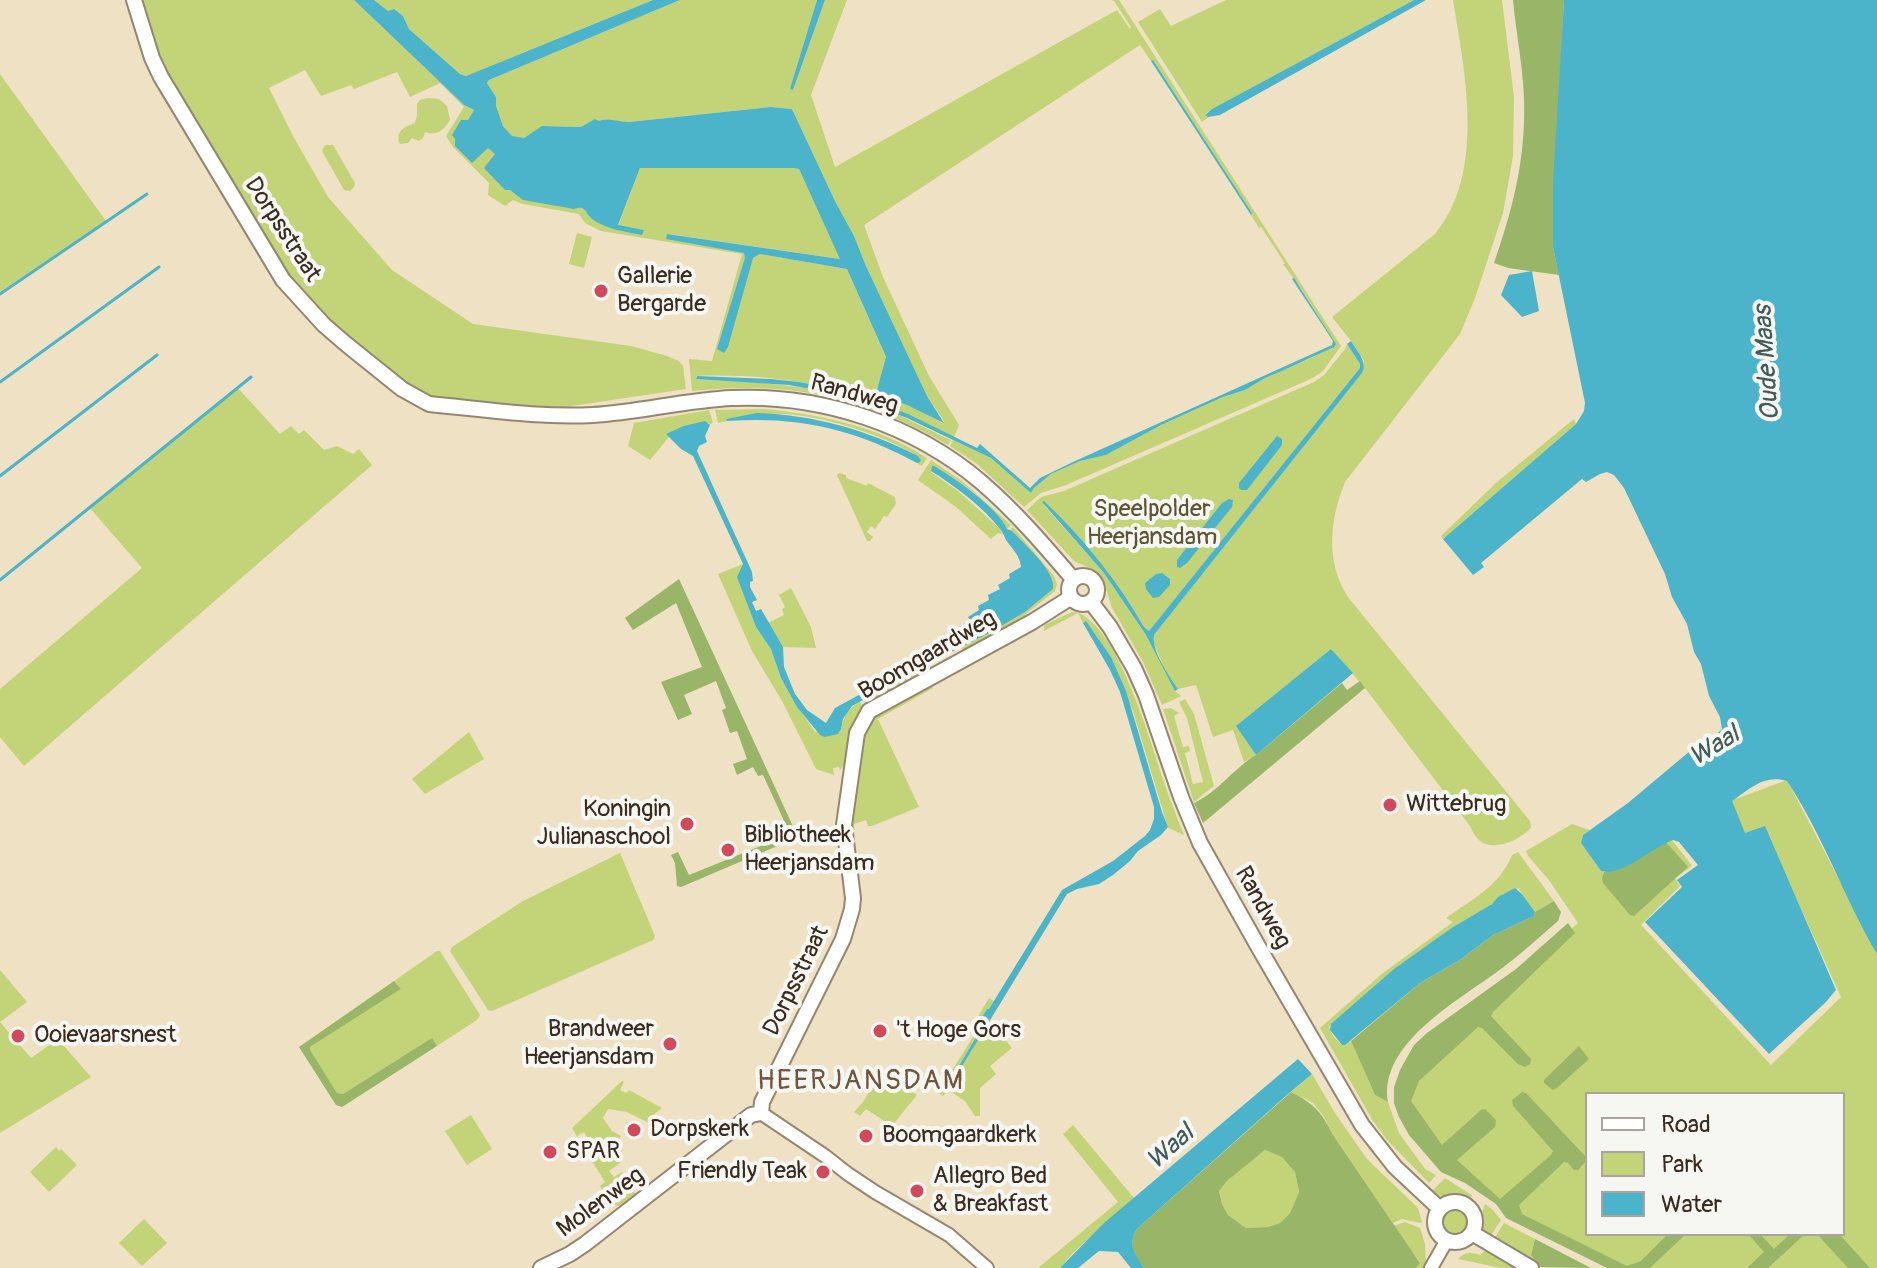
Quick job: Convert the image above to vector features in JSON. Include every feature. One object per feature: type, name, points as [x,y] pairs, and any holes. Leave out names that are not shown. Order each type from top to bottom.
[{"type":"main road","name":"Dorpsstraat","points":[[134,0],[161,77],[283,280],[324,325],[390,381],[429,404],[567,415]]},
{"type":"main road","name":"Randweg","points":[[567,415],[611,413],[735,398],[798,401],[870,418],[936,450],[980,481],[1018,516],[1073,579]]},
{"type":"main road","points":[[1082,576],[1094,581],[1097,590],[1091,602],[1080,604],[1070,598],[1068,588],[1073,579],[1082,576]]},
{"type":"main road","name":"Boomgaardweg","points":[[850,782],[857,733],[869,711],[1070,598]]},
{"type":"main road","name":"Randweg","points":[[1091,602],[1134,668],[1200,843],[1279,983],[1362,1125],[1395,1167],[1440,1209]]},
{"type":"main road","name":"Dorpsstraat","points":[[761,1113],[762,1102],[843,939],[852,909],[844,840],[850,782]]},
{"type":"main road","name":"Molenweg","points":[[541,1268],[577,1249],[751,1115],[761,1113]]},
{"type":"main road","points":[[1452,1202],[1465,1204],[1475,1217],[1472,1233],[1463,1241],[1447,1240],[1437,1232],[1436,1214],[1452,1202]]},
{"type":"main road","points":[[1472,1233],[1531,1268]]},
{"type":"street","points":[[761,1113],[875,1192],[949,1235],[987,1268]]},
{"type":"street","points":[[1431,1268],[1447,1240]]},
{"type":"green space","points":[[139,0],[354,0],[464,105],[474,110],[468,120],[472,163],[488,147],[496,154],[505,190],[583,208],[595,220],[610,226],[643,230],[618,226],[640,168],[799,169],[841,259],[668,234],[666,238],[744,252],[745,258],[760,254],[847,269],[907,405],[942,423],[944,421],[927,396],[792,109],[771,107],[629,122],[605,119],[582,127],[543,126],[524,138],[517,138],[503,126],[496,97],[487,83],[680,0],[817,0],[791,88],[793,90],[825,0],[847,0],[811,95],[835,167],[1117,10],[1130,29],[1111,0],[1119,0],[1341,346],[1323,371],[1313,378],[1041,493],[1024,507],[977,464],[950,446],[953,440],[991,458],[1031,493],[1051,474],[1080,461],[1106,455],[1161,425],[1245,390],[1336,345],[1153,60],[1140,45],[864,225],[883,277],[929,376],[959,425],[954,437],[884,405],[832,389],[778,379],[696,376],[697,379],[788,386],[854,399],[951,440],[948,445],[886,414],[825,396],[761,388],[692,391],[689,359],[712,361],[742,254],[601,231],[585,223],[579,214],[513,200],[505,206],[488,195],[489,183],[446,136],[464,107],[440,83],[410,97],[397,72],[354,89],[351,85],[321,96],[305,70],[269,88],[328,197],[392,270],[473,324],[631,346],[667,356],[683,366],[686,389],[565,407],[507,408],[437,400],[421,394],[339,333],[279,267],[160,62]]},
{"type":"green space","points":[[374,0],[653,0],[466,76],[409,29],[403,16],[394,9],[388,12]]},
{"type":"green space","points":[[1226,0],[1414,0],[1212,109],[1205,114],[1210,116],[1202,122],[1138,22],[1160,9],[1171,26]]},
{"type":"green space","name":"Speelpolder Heerjansdam","points":[[1453,0],[1502,0],[1514,97],[1513,156],[1503,213],[1460,334],[1345,482],[1336,511],[1332,540],[1336,569],[1348,597],[1530,821],[1531,828],[1526,833],[1513,841],[1497,845],[1483,843],[1476,837],[1365,688],[1331,649],[1237,726],[1256,755],[1244,762],[1233,730],[1213,737],[1196,685],[1178,689],[1168,675],[1175,691],[1181,696],[1162,705],[1143,662],[1112,608],[1103,579],[1096,571],[1074,561],[1027,510],[1041,497],[1064,491],[1314,382],[1324,375],[1347,344],[1360,368],[1149,631],[1098,561],[1042,503],[1104,573],[1163,665],[1153,642],[1154,635],[1362,373],[1364,361],[1332,317],[1435,234],[1451,209],[1461,182],[1468,121]]},
{"type":"green space","points":[[1513,0],[1564,0],[1553,213],[1553,247],[1559,275],[1494,263],[1512,202],[1523,142],[1523,87]]},
{"type":"green space","points":[[0,74],[106,221],[0,292]]},
{"type":"green space","points":[[427,98],[439,99],[447,106],[450,120],[440,131],[425,132],[419,141],[412,138],[408,143],[400,144],[400,132],[415,123],[417,104]]},
{"type":"green space","points":[[325,145],[333,145],[355,183],[350,191],[344,190],[322,151]]},
{"type":"green space","points":[[577,233],[592,237],[584,268],[569,264]]},
{"type":"green space","points":[[237,387],[280,434],[291,426],[299,434],[304,430],[324,450],[337,446],[353,454],[359,449],[372,465],[24,766],[0,737],[0,689],[142,568],[89,507]]},
{"type":"green space","points":[[763,409],[848,423],[889,438],[927,458],[922,466],[915,462],[919,462],[920,458],[905,449],[868,433],[827,421],[770,414],[726,419],[718,423],[715,410]]},
{"type":"green space","points":[[709,410],[713,422],[710,425],[666,434],[669,437],[650,460],[628,446],[634,423]]},
{"type":"green space","points":[[1574,419],[1576,424],[1443,539],[1441,536],[1497,482]]},
{"type":"green space","points":[[931,460],[962,481],[1011,525],[1007,529],[984,502],[934,466],[931,472],[958,491],[1003,534],[998,533],[991,539],[956,507],[918,480]]},
{"type":"green space","points":[[839,473],[895,497],[896,504],[887,517],[884,516],[875,529],[871,526],[867,532],[873,537],[870,541],[867,541],[837,475]]},
{"type":"green space","points":[[1013,527],[1054,576],[1057,584],[1055,591],[1018,624],[964,652],[961,647],[1025,612],[1053,589],[1013,532],[1009,531]]},
{"type":"green space","points":[[743,564],[744,593],[756,627],[771,648],[792,698],[815,732],[841,729],[852,707],[860,702],[863,708],[853,725],[846,762],[840,770],[839,767],[833,768],[834,775],[816,769],[782,701],[752,651],[718,574]]},
{"type":"green space","points":[[679,579],[797,835],[681,887],[677,886],[675,863],[671,855],[678,852],[689,875],[790,834],[763,775],[758,776],[753,767],[737,775],[733,764],[747,759],[737,731],[730,733],[722,710],[726,708],[716,681],[684,695],[692,714],[678,720],[661,682],[702,667],[676,603],[633,630],[625,618]]},
{"type":"green space","points":[[791,588],[811,627],[816,648],[783,647],[768,623],[784,615],[782,609],[785,607],[779,595]]},
{"type":"green space","points":[[1072,612],[1076,614],[1044,631],[1044,625]]},
{"type":"green space","points":[[1079,615],[1088,618],[1103,634],[1117,657],[1141,713],[1184,835],[1168,828],[1133,711],[1086,621],[1083,623]]},
{"type":"green space","points":[[913,656],[914,659],[918,658],[925,671],[920,674],[922,677],[868,707],[864,699],[920,668],[914,665],[861,694],[857,687]]},
{"type":"green space","points":[[1360,681],[1365,688],[1203,823],[1194,803],[1211,793],[1342,683],[1347,690]]},
{"type":"green space","points":[[930,682],[933,688],[878,719],[919,807],[872,826],[868,826],[866,820],[854,824],[855,830],[849,828],[862,734],[875,712]]},
{"type":"green space","points":[[1185,699],[1194,714],[1214,786],[1194,802],[1163,709],[1171,708],[1179,713],[1174,716],[1183,747],[1189,746],[1190,751],[1185,753],[1193,784],[1203,782],[1187,718],[1179,702]]},
{"type":"green space","points":[[469,732],[484,759],[425,794],[412,779]]},
{"type":"green space","points":[[1787,780],[1877,952],[1877,1268],[1617,1268],[1512,1216],[1421,1145],[1401,1078],[1578,923],[1526,851],[1572,824],[1590,830],[1583,835],[1581,843],[1604,872],[1603,876],[1672,840],[1692,866],[1675,878],[1680,886],[1641,925],[1771,1065],[1841,997],[1767,834],[1746,841],[1730,801]]},
{"type":"green space","points":[[1666,842],[1688,867],[1634,916],[1630,915],[1603,883],[1604,872],[1629,864]]},
{"type":"green space","points":[[1518,852],[1554,901],[1535,912],[1518,888],[1499,897],[1453,927],[1329,1027],[1342,1045],[1351,1041],[1375,1095],[1388,1102],[1399,1133],[1425,1169],[1436,1175],[1429,1183],[1373,1121],[1320,1028],[1383,973],[1453,922],[1446,918],[1492,884],[1512,855]]},
{"type":"green space","points":[[620,853],[655,936],[653,940],[492,1011],[488,1010],[450,951],[452,947],[523,901]]},
{"type":"green space","points":[[1554,901],[1561,912],[1558,921],[1426,1025],[1396,1061],[1388,1081],[1388,1102],[1375,1095],[1351,1041],[1420,983],[1460,960],[1493,935],[1534,916],[1535,912]]},
{"type":"green space","points":[[1568,923],[1575,933],[1491,1016],[1531,1059],[1530,1064],[1525,1067],[1518,1064],[1478,1027],[1419,1081],[1411,1101],[1442,1145],[1481,1110],[1485,1109],[1496,1120],[1495,1127],[1457,1160],[1500,1199],[1553,1151],[1513,1106],[1512,1100],[1522,1092],[1526,1093],[1585,1156],[1585,1162],[1574,1170],[1564,1162],[1519,1205],[1522,1214],[1627,1266],[1641,1261],[1666,1236],[1684,1236],[1650,1268],[1607,1268],[1506,1218],[1496,1204],[1465,1183],[1441,1172],[1409,1135],[1399,1117],[1394,1103],[1394,1087],[1414,1045],[1516,969]]},
{"type":"green space","points":[[440,951],[480,1015],[477,1020],[437,1046],[432,1039],[343,1094],[337,1093],[310,1047],[401,989],[394,981]]},
{"type":"green space","points":[[0,970],[27,1002],[0,1022]]},
{"type":"green space","points":[[394,981],[401,989],[310,1047],[337,1093],[343,1094],[432,1038],[437,1046],[342,1107],[336,1105],[299,1047]]},
{"type":"green space","points":[[989,998],[994,1001],[974,1030],[979,1033],[953,1075],[956,1076],[989,1021],[1012,1048],[990,1066],[996,1074],[980,1088],[980,1116],[975,1116],[965,1101],[948,1090],[943,1096],[934,1090],[948,1067],[953,1069],[974,1035],[969,1032]]},
{"type":"green space","points":[[0,1022],[31,1058],[58,1039],[91,1077],[0,1133]]},
{"type":"green space","points":[[1579,1046],[1589,1059],[1553,1090],[1544,1080]]},
{"type":"green space","points":[[880,1073],[917,1095],[892,1126],[866,1109],[860,1116],[854,1112]]},
{"type":"green space","points":[[1312,1074],[1367,1159],[1418,1208],[1422,1222],[1402,1219],[1393,1223],[1324,1117],[1313,1103],[1291,1092]]},
{"type":"green space","points":[[622,1081],[620,1090],[626,1093],[629,1090],[662,1108],[654,1114],[657,1119],[653,1125],[627,1112],[608,1109],[603,1118],[612,1131],[621,1136],[616,1145],[622,1148],[620,1163],[609,1171],[614,1177],[622,1172],[636,1195],[624,1205],[617,1206],[610,1202],[600,1186],[605,1182],[590,1158],[598,1156],[600,1152],[595,1151],[590,1157],[579,1140],[587,1137],[584,1132],[578,1138],[572,1128]]},
{"type":"green space","points":[[1291,1092],[1321,1114],[1420,1263],[1416,1268],[1144,1268],[1133,1249],[1132,1240],[1137,1229]],"holes":[[[1265,1150],[1282,1157],[1295,1172],[1299,1192],[1290,1213],[1280,1223],[1246,1228],[1228,1215],[1219,1191]]]},
{"type":"green space","points":[[471,1115],[492,1149],[467,1165],[445,1131]]},
{"type":"green space","points":[[1073,1125],[1134,1198],[1060,1268],[1038,1268],[1118,1202],[1063,1134]]},
{"type":"green space","points":[[56,1147],[77,1165],[49,1192],[30,1172]]},
{"type":"green space","points":[[1265,1150],[1290,1164],[1299,1192],[1290,1213],[1280,1223],[1246,1228],[1228,1215],[1219,1191]]},
{"type":"green space","points":[[1445,1178],[1473,1196],[1452,1198],[1431,1192]]},
{"type":"green space","points":[[1485,1204],[1501,1220],[1490,1237],[1483,1230],[1481,1222]]},
{"type":"green space","points":[[1455,1209],[1464,1213],[1468,1222],[1464,1231],[1455,1235],[1446,1231],[1442,1222],[1446,1213]]},
{"type":"green space","points":[[144,1219],[167,1243],[142,1266],[119,1243]]},
{"type":"green space","points":[[1405,1222],[1420,1228],[1425,1244],[1424,1268],[1416,1268],[1420,1262],[1393,1226]]},
{"type":"green space","points":[[1504,1223],[1535,1239],[1531,1255],[1541,1267],[1494,1239]]},
{"type":"green space","points":[[1750,1236],[1762,1236],[1774,1249],[1788,1236],[1803,1236],[1768,1268],[1747,1268],[1764,1252]]},
{"type":"green space","points":[[1819,1236],[1841,1236],[1870,1268],[1848,1268]]},
{"type":"green space","points":[[1535,1239],[1591,1268],[1541,1267],[1531,1255]]},
{"type":"green space","points":[[1486,1250],[1522,1268],[1501,1268],[1458,1259],[1468,1253],[1480,1255]]},
{"type":"water","points":[[354,0],[374,0],[388,11],[394,9],[403,16],[409,29],[466,76],[653,0],[680,0],[489,80],[487,83],[496,97],[503,126],[512,136],[524,138],[542,126],[581,127],[595,119],[629,122],[771,107],[792,109],[927,396],[944,423],[876,394],[886,357],[847,269],[760,254],[753,258],[728,347],[724,353],[717,349],[744,253],[666,239],[667,234],[840,259],[799,169],[640,168],[618,225],[644,230],[642,235],[600,224],[582,208],[523,200],[510,190],[505,190],[484,168],[495,154],[488,148],[472,163],[455,146],[452,135],[461,120],[468,120],[474,110],[464,105]]},
{"type":"water","points":[[817,0],[825,0],[793,90],[790,89]]},
{"type":"water","points":[[1414,0],[1426,0],[1220,115],[1205,115],[1212,109]]},
{"type":"water","points":[[1564,0],[1877,0],[1877,954],[1812,823],[1787,781],[1764,781],[1732,801],[1745,833],[1765,826],[1836,990],[1769,1054],[1645,922],[1682,887],[1677,880],[1698,865],[1679,842],[1673,840],[1628,866],[1609,872],[1601,871],[1581,843],[1583,835],[1628,803],[1696,746],[1705,745],[1722,729],[1687,624],[1624,488],[1614,475],[1607,472],[1586,482],[1582,479],[1481,563],[1484,567],[1473,575],[1443,539],[1576,424],[1584,411],[1585,403],[1553,247],[1553,182]]},
{"type":"water","points":[[1151,61],[1252,213],[1251,215]]},
{"type":"water","points":[[1532,271],[1539,311],[1522,317],[1501,295],[1509,275]]},
{"type":"water","points":[[1294,278],[1336,344],[1334,347],[1245,390],[1161,425],[1106,455],[1080,461],[1051,474],[1031,493],[991,458],[875,406],[789,385],[696,379],[697,376],[799,382],[866,398],[908,414],[977,448],[980,444],[1030,488],[1040,478],[1073,462],[1332,345],[1333,341]]},
{"type":"water","points":[[1351,341],[1363,361],[1362,373],[1154,635],[1158,655],[1178,689],[1175,691],[1146,635],[1104,573],[1042,502],[1086,545],[1149,631],[1360,368],[1347,344]]},
{"type":"water","points":[[757,413],[799,417],[860,431],[921,460],[915,462],[869,441],[824,427],[726,419]]},
{"type":"water","points":[[705,421],[710,425],[705,436],[707,442],[697,451],[752,572],[750,587],[757,600],[752,602],[756,611],[761,609],[783,647],[784,667],[795,694],[807,710],[826,723],[835,708],[914,665],[921,669],[852,706],[838,734],[820,735],[797,707],[781,678],[771,649],[756,627],[737,577],[743,564],[693,456],[666,434]]},
{"type":"water","points":[[1277,436],[1282,439],[1282,445],[1247,490],[1241,490],[1239,483]]},
{"type":"water","points":[[932,466],[964,485],[986,503],[1007,529],[1045,566],[1053,582],[1053,589],[1025,612],[934,661],[933,650],[949,643],[948,638],[960,632],[958,628],[970,620],[968,617],[979,610],[978,606],[989,600],[988,595],[1000,589],[998,585],[1021,567],[1002,531],[968,497],[931,471]]},
{"type":"water","points":[[1233,500],[1232,507],[1187,563],[1177,567],[1177,560],[1222,503]]},
{"type":"water","points":[[1162,573],[1170,579],[1170,585],[1159,597],[1153,598],[1145,583]]},
{"type":"water","points":[[1086,621],[1111,657],[1126,691],[1168,827],[1113,875],[1099,884],[1067,894],[946,1089],[942,1086],[950,1073],[954,1074],[978,1034],[974,1030],[1062,890],[1113,861],[1145,836],[1154,819],[1154,807],[1120,692],[1083,623]]},
{"type":"water","points":[[1331,649],[1353,673],[1256,755],[1236,726]]},
{"type":"water","points":[[1515,888],[1535,912],[1534,916],[1493,935],[1460,960],[1420,983],[1342,1045],[1330,1030],[1331,1024],[1394,969]]},
{"type":"water","points":[[1298,1059],[1312,1074],[1137,1229],[1132,1245],[1144,1268],[1131,1268],[1118,1252],[1099,1251],[1078,1268],[1060,1268],[1104,1223]]},
{"type":"waterway","points":[[0,294],[147,194]]},
{"type":"waterway","points":[[0,382],[159,267]]},
{"type":"waterway","points":[[0,476],[157,355]]},
{"type":"waterway","points":[[0,580],[251,377]]},
{"type":"place","name":"Gallerie Bergarde","points":[[601,291]]},
{"type":"place","name":"Wittebrug","points":[[1390,805]]},
{"type":"place","name":"Koningin Julianaschool","points":[[687,824]]},
{"type":"place","name":"Bibliotheek Heerjansdam","points":[[728,850]]},
{"type":"place","name":"'t Hoge Gors","points":[[880,1031]]},
{"type":"place","name":"Ooievaarsnest","points":[[18,1036]]},
{"type":"place","name":"Brandweer Heerjansdam","points":[[670,1044]]},
{"type":"place","name":"Dorpskerk","points":[[634,1130]]},
{"type":"place","name":"Boomgaardkerk","points":[[866,1136]]},
{"type":"place","name":"SPAR","points":[[550,1152]]},
{"type":"place","name":"Friendly Teak","points":[[823,1172]]},
{"type":"place","name":"Allegro Bed & Breakfast","points":[[917,1191]]},
{"type":"district","name":"HEERJANSDAM","points":[[861,1082]]},
{"type":"water label","name":"Oude Maas","points":[[1768,363]]},
{"type":"water label","name":"Waal","points":[[1715,747]]},
{"type":"water label","name":"Waal","points":[[1171,1148]]}]
